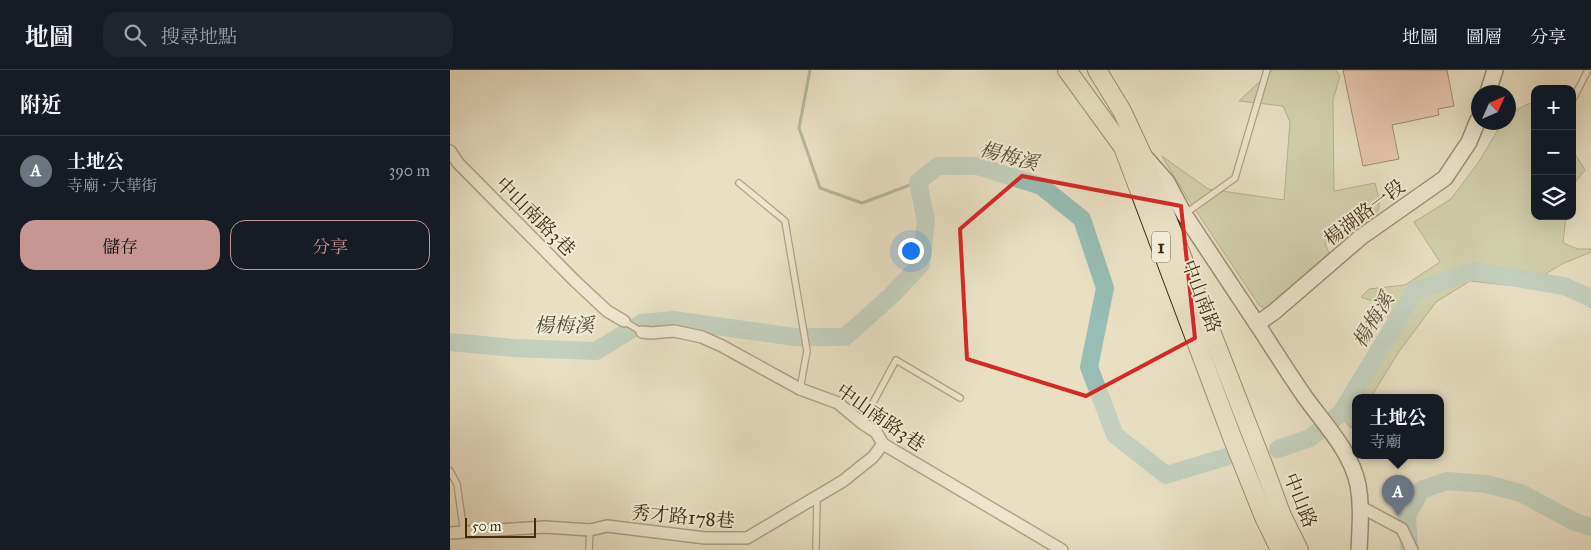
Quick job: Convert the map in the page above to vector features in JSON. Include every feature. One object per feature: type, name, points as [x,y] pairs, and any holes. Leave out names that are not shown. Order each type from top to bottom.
[{"type":"main road","name":"中山南路","points":[[1067,70],[1123,147],[1232,437],[1249,477]]},
{"type":"main road","name":"中山南路","points":[[1101,71],[1142,154],[1264,467]]},
{"type":"main road","name":"中山路","points":[[1264,467],[1282,516],[1298,550]]},
{"type":"main road","name":"中山路","points":[[1249,477],[1279,550]]},
{"type":"street","points":[[1490,85],[1495,70]]},
{"type":"street","name":"楊湖路一段","points":[[1257,324],[1274,312],[1361,237],[1445,178],[1469,142],[1474,130]]},
{"type":"street","points":[[1123,147],[1142,154],[1167,182],[1184,214],[1305,396],[1341,446],[1351,464],[1361,507],[1359,550]]},
{"type":"street","name":"中山南路3巷","points":[[450,151],[454,164],[607,311],[624,321]]},
{"type":"street","name":"中山南路3巷","points":[[642,332],[674,331],[702,337],[800,389],[838,403],[876,432],[883,444],[1062,550]]},
{"type":"street","name":"秀才路178巷","points":[[450,533],[545,527],[590,530],[607,526],[705,538],[747,538],[843,481],[874,457],[883,444]]},
{"type":"street","points":[[1361,507],[1402,529],[1412,550]]},
{"type":"lane","points":[[1184,214],[1235,178],[1267,70]]},
{"type":"lane","points":[[1576,93],[1588,70]]},
{"type":"lane","points":[[739,183],[786,221],[807,350],[800,389]]},
{"type":"lane","points":[[624,321],[642,332]]},
{"type":"lane","points":[[862,423],[896,360],[960,398]]},
{"type":"lane","points":[[450,471],[458,484],[464,533]]},
{"type":"lane","points":[[816,550],[817,496]]},
{"type":"lane","points":[[589,550],[590,530]]},
{"type":"highlighted area","points":[[1022,176],[1181,206],[1195,338],[1086,396],[967,359],[960,229]]},
{"type":"green space","points":[[1272,70],[1336,70],[1340,76],[1333,100],[1334,191],[1375,183],[1379,199],[1379,209],[1353,227],[1338,232],[1325,243],[1329,253],[1271,306],[1265,309],[1259,305],[1188,199],[1162,156],[1208,189],[1284,200],[1290,122],[1283,106],[1239,101]]},
{"type":"green space","points":[[1531,103],[1531,220],[1566,220],[1563,243],[1578,249],[1591,249],[1591,252],[1562,264],[1524,287],[1470,281],[1436,302],[1398,353],[1373,394],[1360,394],[1397,332],[1380,304],[1361,297],[1369,289],[1405,285],[1440,262],[1414,222],[1451,199],[1478,163],[1498,130],[1516,130],[1516,110]]},
{"type":"green space","points":[[1576,155],[1585,170],[1576,181]]},
{"type":"green space","points":[[1352,406],[1351,428],[1344,420]]},
{"type":"water","points":[[1558,277],[1591,292],[1591,308],[1538,282]]},
{"type":"building","points":[[1343,70],[1447,70],[1454,106],[1438,109],[1439,115],[1392,125],[1399,159],[1363,166]]},
{"type":"waterway","points":[[810,70],[799,128],[820,188],[862,203],[918,182]]},
{"type":"waterway","name":"楊梅溪","points":[[450,342],[514,348],[596,351],[642,323],[673,320],[795,337],[845,337],[892,295],[921,264],[926,221],[918,182],[938,166],[977,166],[1041,186],[1082,219],[1105,288],[1089,367],[1115,435],[1166,475],[1226,457]]},
{"type":"waterway","name":"楊梅溪","points":[[1353,394],[1415,291],[1473,271],[1564,286],[1591,298]]},
{"type":"waterway","name":"楊梅溪","points":[[1278,449],[1310,438],[1341,413],[1352,395]]},
{"type":"waterway","points":[[1409,550],[1407,516],[1421,490],[1447,481],[1486,484],[1521,493],[1575,522],[1591,527]]},
{"type":"place","name":"土地公","points":[[1398,516]]}]
